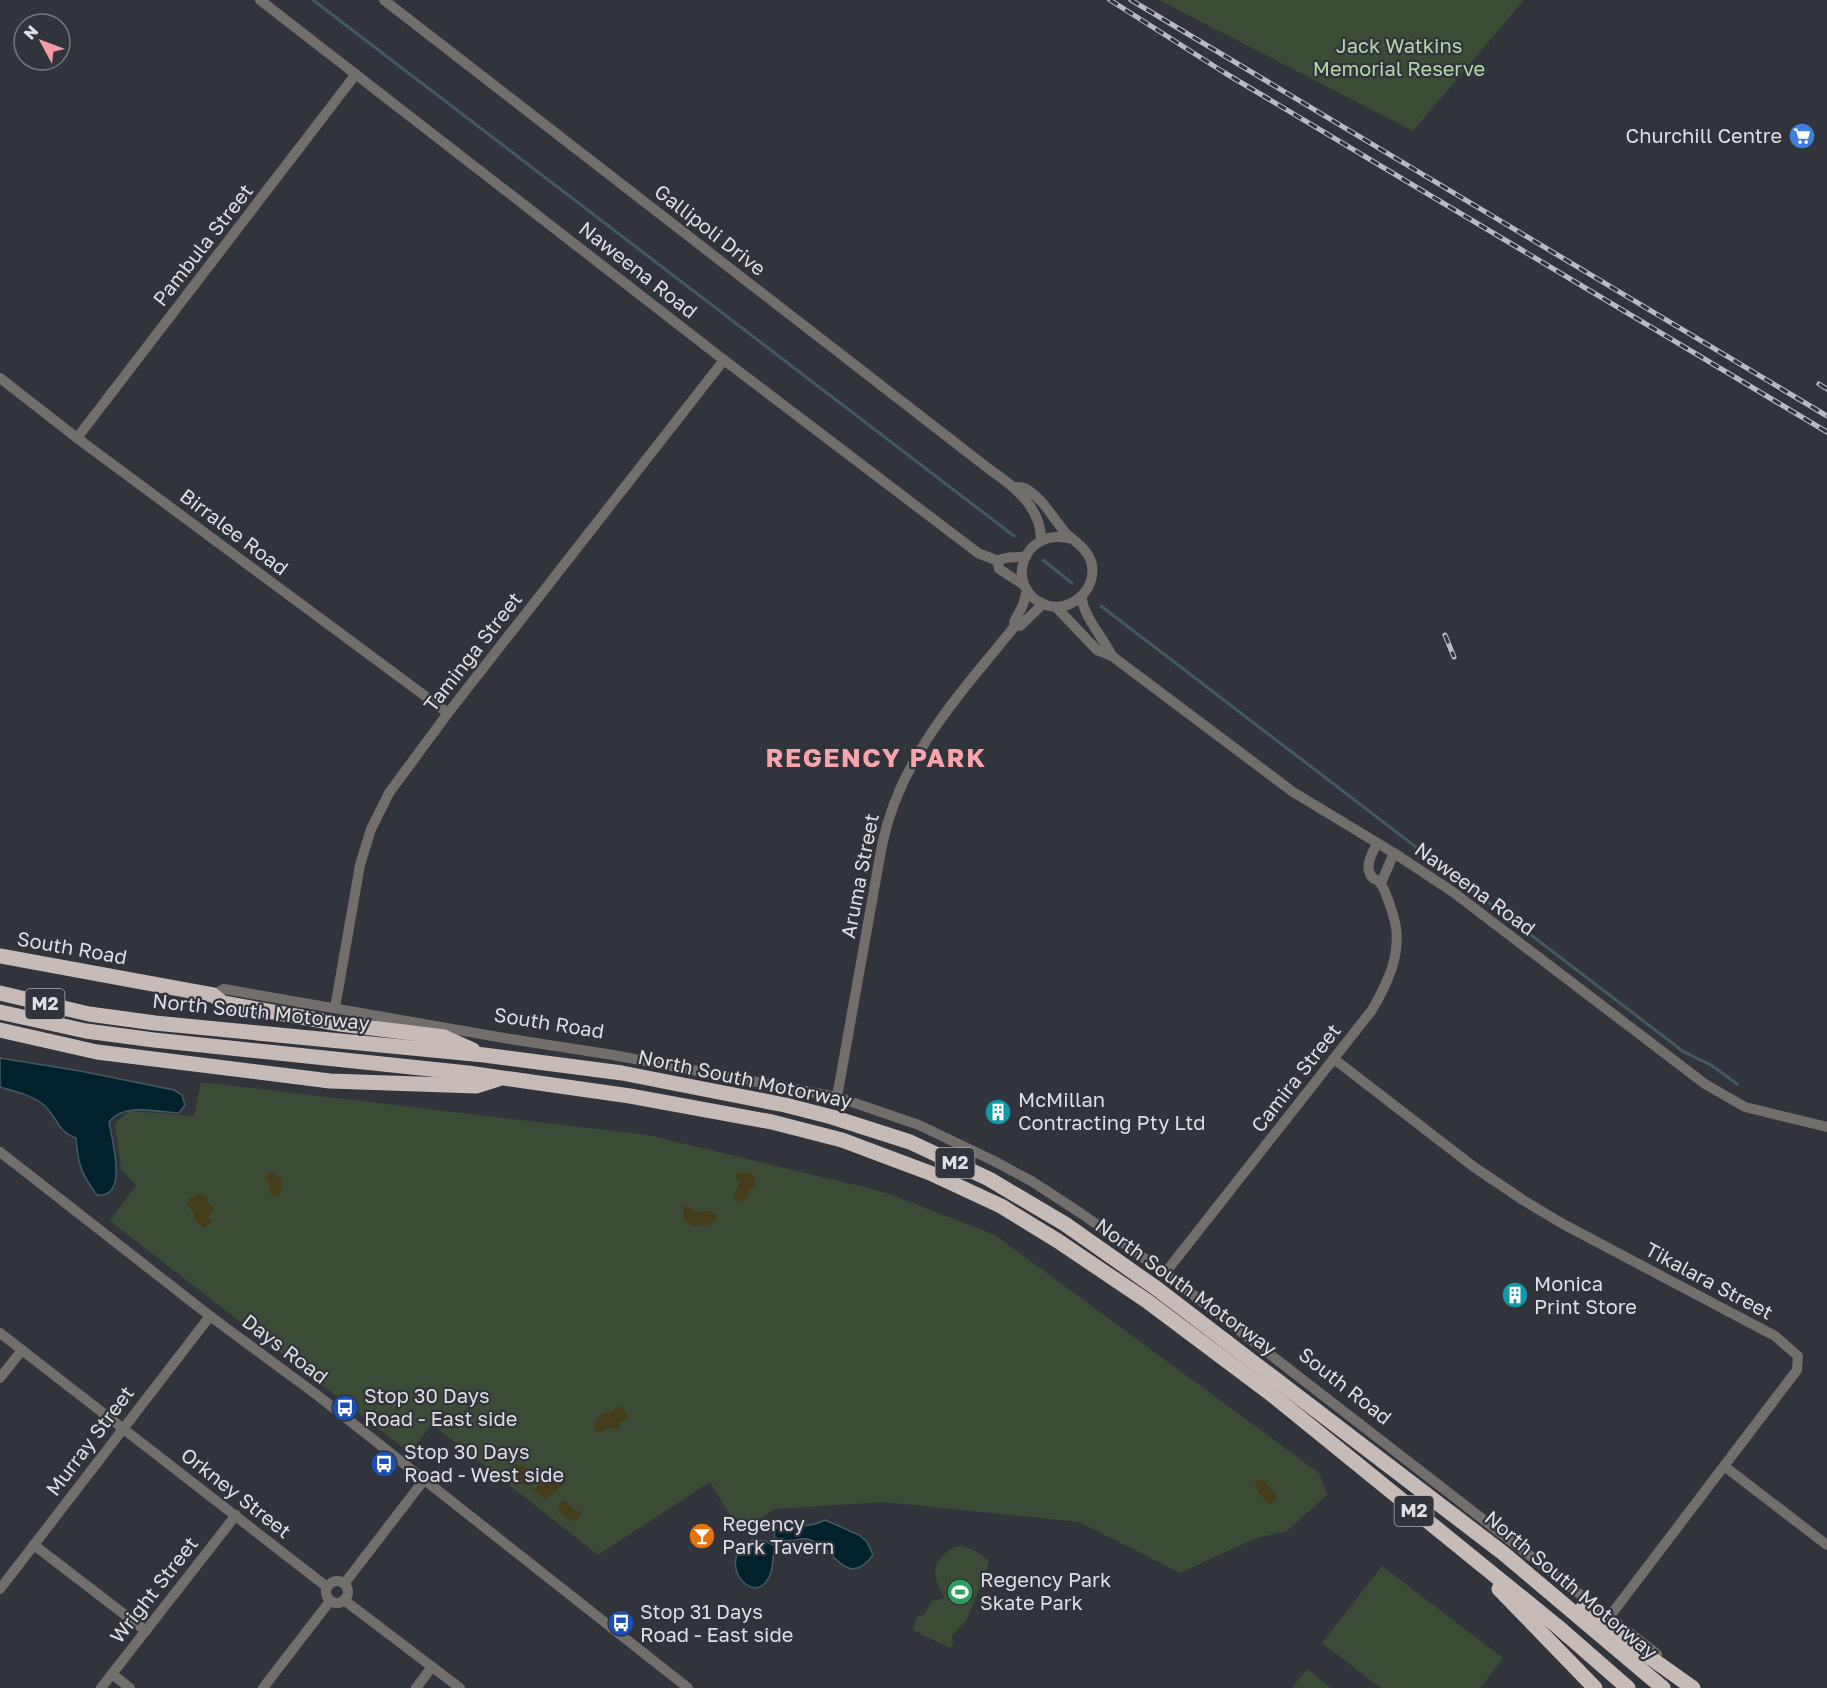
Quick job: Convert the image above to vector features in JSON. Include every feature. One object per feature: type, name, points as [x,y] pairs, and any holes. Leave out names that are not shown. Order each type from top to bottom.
[{"type":"highway","name":"South Road","points":[[0,956],[213,995]]},
{"type":"highway","name":"North South Motorway","points":[[0,993],[89,1014],[155,1023],[484,1055],[622,1073],[719,1094],[785,1105],[832,1117],[910,1142],[989,1179],[1065,1224],[1156,1287],[1503,1553],[1664,1688]]},
{"type":"highway","points":[[213,995],[223,1004],[340,1024],[444,1037],[484,1055]]},
{"type":"highway","name":"North South Motorway","points":[[0,1012],[86,1031],[503,1077],[630,1096],[784,1125],[853,1144],[930,1173],[1000,1206],[1058,1241],[1147,1301],[1271,1394],[1557,1626],[1628,1688]]},
{"type":"highway","points":[[0,1030],[69,1047],[114,1055],[330,1081],[476,1086],[503,1077]]},
{"type":"highway","name":"M2","points":[[1464,1552],[1595,1688]]},
{"type":"highway","points":[[1503,1553],[1693,1688]]},
{"type":"street","name":"Naweena Road","points":[[260,0],[724,360],[978,553],[998,561],[999,568],[1026,588]]},
{"type":"street","name":"Gallipoli Drive","points":[[384,0],[1015,487],[1036,515],[1041,540]]},
{"type":"street","name":"Pambula Street","points":[[77,438],[356,74]]},
{"type":"street","name":"Taminga Street","points":[[335,1008],[360,865],[371,829],[389,793],[448,713],[724,360]]},
{"type":"street","name":"Birralee Road","points":[[0,378],[77,438],[448,713]]},
{"type":"street","name":"Gallipoli Drive","points":[[1015,487],[1027,488],[1042,501],[1072,539]]},
{"type":"street","points":[[1051,536],[1072,539],[1080,544],[1092,562],[1093,573],[1090,583],[1081,597],[1067,605],[1056,607],[1043,604],[1026,588],[1022,565],[1029,549],[1041,540],[1051,536]]},
{"type":"street","points":[[998,561],[1005,556],[1026,555]]},
{"type":"street","name":"Aruma Street","points":[[837,1097],[882,845],[897,793],[913,760],[935,727],[1015,626],[1014,622],[1023,605],[1026,588]]},
{"type":"street","name":"Naweena Road","points":[[1081,597],[1087,616],[1096,632],[1105,641],[1112,656]]},
{"type":"street","name":"Aruma Street","points":[[1015,626],[1020,626],[1043,604]]},
{"type":"street","name":"Naweena Road","points":[[1056,607],[1097,650],[1112,656],[1276,780],[1453,892],[1705,1084],[1745,1107],[1827,1127]]},
{"type":"street","name":"Camira Street","points":[[1165,1273],[1372,1010],[1386,986],[1394,962],[1395,923],[1381,883],[1372,878],[1369,870],[1370,858],[1377,843]]},
{"type":"street","points":[[1381,883],[1394,853]]},
{"type":"street","name":"South Road","points":[[213,995],[224,989],[504,1038],[622,1056],[837,1097],[919,1125],[1033,1182],[1165,1273],[1700,1688]]},
{"type":"street","name":"Tikalara Street","points":[[1334,1059],[1474,1167],[1523,1200],[1563,1224],[1775,1336],[1798,1356],[1797,1370],[1610,1616]]},
{"type":"street","name":"Days Road","points":[[0,1152],[210,1316],[317,1395],[687,1688]]},
{"type":"street","name":"Murray Street","points":[[0,1589],[210,1316]]},
{"type":"street","name":"Orkney Street","points":[[0,1333],[327,1587]]},
{"type":"street","points":[[0,1378],[22,1350]]},
{"type":"street","points":[[1724,1466],[1827,1545]]},
{"type":"street","points":[[344,1584],[424,1480]]},
{"type":"street","name":"Wright Street","points":[[101,1688],[236,1515]]},
{"type":"street","points":[[33,1545],[146,1630]]},
{"type":"street","points":[[344,1584],[335,1582],[327,1587],[326,1593],[330,1601],[336,1603],[345,1600]]},
{"type":"street","points":[[344,1584],[347,1590],[345,1600]]},
{"type":"street","points":[[345,1600],[460,1688]]},
{"type":"street","points":[[264,1688],[330,1601]]},
{"type":"street","points":[[416,1688],[432,1667]]},
{"type":"street","points":[[112,1674],[130,1688]]},
{"type":"green space","name":"Jack Watkins Memorial Reserve","points":[[1159,0],[1524,0],[1413,131]]},
{"type":"green space","points":[[201,1082],[648,1135],[884,1192],[995,1235],[1319,1473],[1327,1495],[1287,1531],[1254,1539],[1180,1573],[1079,1522],[884,1502],[775,1509],[740,1532],[710,1482],[598,1555],[432,1424],[410,1453],[110,1221],[136,1185],[121,1169],[115,1123],[129,1111],[194,1116]]},
{"type":"green space","name":"Regency Park Skate Park","points":[[957,1546],[974,1550],[989,1561],[967,1619],[951,1637],[954,1643],[950,1648],[913,1630],[917,1617],[925,1614],[932,1601],[944,1598],[935,1573],[937,1563]]},
{"type":"green space","points":[[1382,1566],[1503,1658],[1480,1688],[1381,1688],[1322,1643]]},
{"type":"green space","points":[[1307,1669],[1331,1688],[1292,1688]]},
{"type":"sand","points":[[747,1172],[754,1175],[756,1186],[748,1191],[749,1195],[744,1201],[738,1201],[733,1196],[741,1180],[736,1180],[735,1176]]},
{"type":"sand","points":[[272,1173],[281,1178],[281,1193],[275,1197],[270,1193],[270,1183],[265,1180],[267,1174]]},
{"type":"sand","points":[[200,1194],[207,1196],[208,1204],[213,1207],[207,1217],[211,1223],[204,1228],[195,1220],[194,1212],[187,1205],[190,1198]]},
{"type":"sand","points":[[688,1206],[694,1212],[711,1211],[718,1216],[709,1225],[691,1226],[683,1217],[683,1207]]},
{"type":"sand","points":[[619,1406],[624,1409],[628,1417],[621,1422],[619,1429],[609,1428],[599,1433],[594,1428],[602,1413],[613,1411]]},
{"type":"sand","points":[[515,1464],[536,1471],[538,1481],[530,1486],[518,1484],[508,1475],[508,1471]]},
{"type":"sand","points":[[544,1471],[554,1475],[561,1474],[566,1480],[545,1499],[534,1491],[545,1480]]},
{"type":"sand","points":[[1263,1479],[1277,1496],[1276,1500],[1270,1504],[1255,1485],[1255,1481]]},
{"type":"sand","points":[[565,1500],[573,1509],[582,1513],[575,1522],[564,1516],[557,1506]]},
{"type":"water","points":[[0,1058],[174,1090],[182,1095],[185,1105],[179,1113],[141,1110],[123,1112],[109,1122],[115,1154],[116,1178],[113,1188],[107,1194],[97,1195],[81,1168],[76,1138],[65,1132],[44,1105],[23,1094],[0,1087]]},
{"type":"water","points":[[825,1520],[859,1535],[867,1542],[873,1555],[864,1565],[856,1569],[848,1568],[811,1540],[785,1541],[774,1537],[775,1529],[789,1522],[807,1525]]},
{"type":"water","points":[[753,1540],[765,1541],[775,1546],[770,1575],[762,1586],[755,1588],[742,1581],[736,1565],[736,1556],[741,1548]]},
{"type":"waterway","points":[[313,0],[1014,536]]},
{"type":"waterway","points":[[1043,560],[1072,583]]},
{"type":"waterway","points":[[1101,606],[1684,1052],[1711,1065],[1737,1084]]},
{"type":"railway","points":[[1110,0],[1225,73],[1827,432]]},
{"type":"railway","points":[[1131,0],[1827,416]]},
{"type":"railway","points":[[1819,384],[1827,389]]},
{"type":"railway","points":[[1445,635],[1454,657]]},
{"type":"place","name":"Churchill Centre","points":[[1802,136]]},
{"type":"place","name":"McMillan Contracting Pty Ltd","points":[[998,1112]]},
{"type":"place","name":"Monica Print Store","points":[[1515,1295]]},
{"type":"place","name":"Stop 30 Days Road - East side","points":[[345,1408]]},
{"type":"place","name":"Stop 30 Days Road - West side","points":[[384,1464]]},
{"type":"place","name":"Regency Park Tavern","points":[[702,1536]]},
{"type":"place","name":"Regency Park Skate Park","points":[[960,1592]]},
{"type":"place","name":"Stop 31 Days Road - East side","points":[[621,1623]]},
{"type":"district","name":"REGENCY PARK","points":[[876,758]]}]
